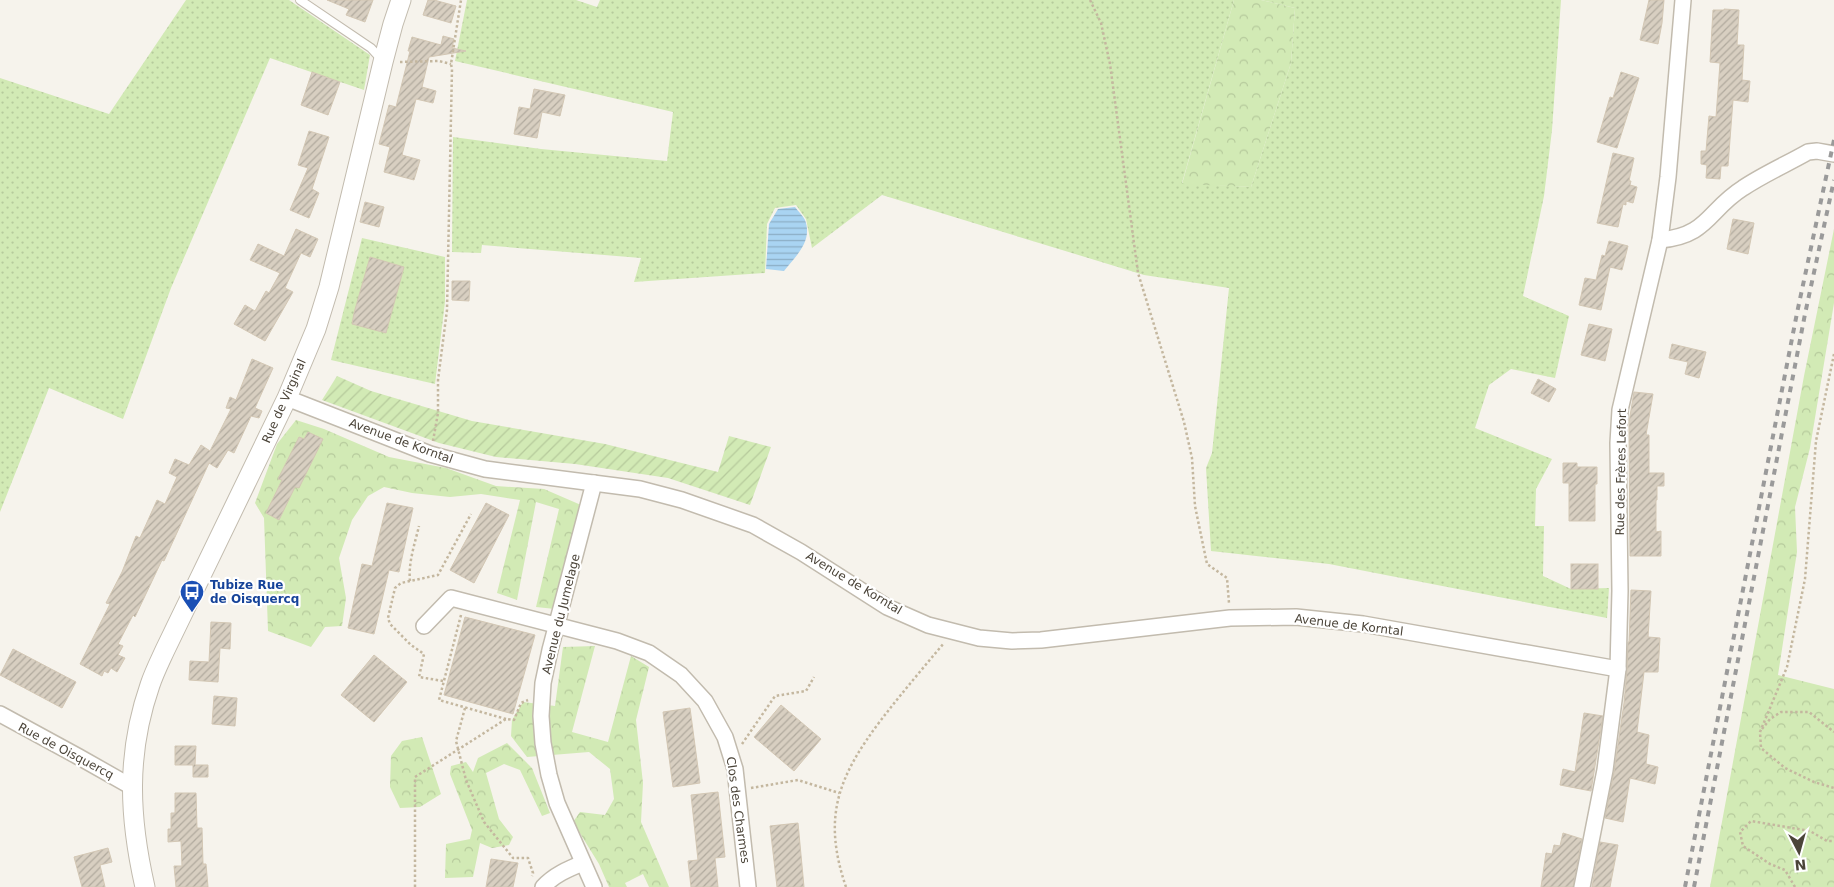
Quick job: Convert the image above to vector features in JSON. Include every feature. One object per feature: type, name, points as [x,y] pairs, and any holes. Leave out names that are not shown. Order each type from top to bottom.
[{"type":"street","name":"Rue de Virginal","points":[[145,887],[134,829],[132,787],[135,747],[150,685],[165,650],[287,398],[316,329],[329,287],[383,62],[393,24],[402,0]]},
{"type":"street","name":"Rue des Frères Lefort","points":[[1582,887],[1605,770],[1618,669],[1620,591],[1618,443],[1620,410],[1660,240],[1668,177],[1683,0]]},
{"type":"street","points":[[1660,240],[1678,238],[1692,233],[1706,223],[1719,208],[1742,188],[1808,152],[1817,151],[1834,154]]},
{"type":"street","name":"Avenue de Korntal","points":[[287,398],[430,454],[485,469],[640,490],[682,500],[753,525],[801,552],[887,607],[928,625],[979,638],[1041,640],[1230,618],[1296,617],[1363,624],[1618,669]]},
{"type":"street","name":"Avenue du Jumelage","points":[[594,483],[556,625],[543,683],[541,716],[543,744],[549,776],[557,803],[594,887]]},
{"type":"street","name":"Clos des Charmes","points":[[424,626],[451,598],[617,640],[649,653],[681,675],[705,701],[725,737],[735,769],[748,887]]},
{"type":"street","name":"Rue de Oisquercq","points":[[0,714],[13,723],[79,756],[132,787]]},
{"type":"street","points":[[537,884],[550,880],[566,870],[583,863]]},
{"type":"lane","points":[[300,0],[371,48],[383,62]]},
{"type":"path","points":[[430,454],[438,413],[438,380],[447,310],[452,79],[450,64],[461,0]]},
{"type":"path","points":[[1090,0],[1101,23],[1110,64],[1138,273],[1184,422],[1192,458],[1195,506],[1207,564],[1228,578],[1230,618]]},
{"type":"path","points":[[383,62],[439,60],[450,64]]},
{"type":"path","points":[[1834,354],[1816,442],[1805,579],[1793,642],[1787,667],[1760,732],[1761,748],[1785,768],[1814,782],[1834,788]]},
{"type":"path","points":[[443,681],[419,677],[424,654],[411,645],[390,624],[388,618],[396,588],[401,583],[438,575],[471,514]]},
{"type":"path","points":[[410,581],[409,573],[419,526]]},
{"type":"path","points":[[463,606],[439,700],[514,720],[521,703],[543,694]]},
{"type":"path","points":[[846,887],[839,868],[834,821],[839,794],[846,773],[867,739],[895,702],[953,632]]},
{"type":"path","points":[[744,753],[742,744],[774,696],[806,691],[814,677]]},
{"type":"path","points":[[465,708],[456,741],[466,780],[484,822],[513,858],[528,858],[537,884]]},
{"type":"path","points":[[1760,732],[1770,719],[1781,712],[1809,712],[1834,732]]},
{"type":"path","points":[[415,887],[414,777],[506,718]]},
{"type":"path","points":[[748,789],[798,780],[839,794]]},
{"type":"path","points":[[1795,887],[1785,870],[1770,864],[1743,846],[1740,832],[1751,821],[1810,831],[1827,841],[1834,841]]},
{"type":"green space","points":[[186,0],[289,0],[370,55],[364,90],[270,58],[171,288],[123,419],[49,388],[0,512],[0,78],[109,114]]},
{"type":"green space","points":[[467,0],[576,0],[597,7],[600,0],[1234,0],[1182,183],[1251,187],[1291,63],[1295,8],[1261,0],[1561,0],[1552,130],[1544,196],[1523,296],[1569,316],[1555,378],[1511,369],[1489,385],[1475,428],[1552,459],[1536,489],[1535,526],[1544,526],[1543,576],[1571,589],[1609,588],[1607,618],[1329,564],[1211,551],[1206,468],[1212,453],[1229,288],[1144,275],[882,195],[812,248],[806,219],[796,205],[775,208],[767,224],[765,273],[634,282],[641,258],[482,245],[481,253],[452,252],[453,137],[541,149],[667,161],[673,112],[455,61]]},
{"type":"green space","points":[[1234,0],[1261,0],[1295,8],[1291,63],[1251,187],[1182,184]]},
{"type":"green space","points":[[1834,229],[1834,303],[1810,448],[1795,507],[1797,552],[1778,675],[1834,689],[1834,887],[1710,887],[1804,376]]},
{"type":"green space","points":[[362,238],[445,257],[445,302],[435,384],[331,360]]},
{"type":"green space","points":[[337,376],[371,391],[472,421],[605,444],[718,472],[729,436],[771,447],[750,505],[668,478],[575,464],[496,457],[439,443],[322,400]]},
{"type":"green space","points":[[296,420],[324,429],[389,457],[446,468],[496,486],[544,489],[581,505],[555,609],[536,607],[559,509],[536,502],[517,600],[497,593],[520,500],[481,494],[450,497],[412,493],[384,487],[368,496],[352,520],[339,558],[346,598],[342,626],[325,627],[311,647],[268,631],[264,518],[255,503],[277,444]]},
{"type":"green space","points":[[595,646],[572,732],[608,742],[631,656],[649,667],[636,720],[643,783],[641,822],[669,887],[649,887],[643,874],[625,883],[627,887],[609,887],[599,864],[573,822],[580,812],[605,815],[614,799],[610,769],[589,752],[527,757],[511,736],[512,720],[523,702],[555,706],[563,647]]},
{"type":"green space","points":[[422,737],[441,794],[420,807],[400,808],[390,787],[391,756],[402,741]]},
{"type":"green space","points":[[507,743],[532,768],[550,813],[542,816],[520,770],[504,764],[486,773],[499,819],[513,837],[509,845],[492,848],[480,843],[473,877],[445,878],[446,844],[470,839],[472,830],[450,774],[451,766],[466,762],[473,772],[478,758]]},
{"type":"water","points":[[795,207],[805,220],[807,228],[807,235],[802,248],[784,271],[766,269],[769,224],[778,209]]},
{"type":"building","points":[[327,0],[373,0],[365,22],[346,15],[349,9]]},
{"type":"building","points":[[428,0],[456,6],[451,23],[423,15]]},
{"type":"building","points":[[1649,0],[1664,0],[1658,44],[1640,40]]},
{"type":"building","points":[[1713,10],[1739,10],[1737,45],[1744,45],[1742,80],[1750,81],[1748,102],[1733,100],[1728,166],[1721,166],[1720,179],[1706,178],[1707,165],[1701,164],[1701,151],[1706,151],[1709,116],[1716,117],[1720,63],[1710,62]]},
{"type":"building","points":[[443,36],[454,39],[452,48],[466,51],[429,57],[422,87],[436,91],[433,103],[416,99],[402,155],[420,160],[414,180],[384,172],[390,147],[379,144],[389,105],[396,107],[412,37],[441,45]]},
{"type":"building","points":[[312,72],[340,82],[328,115],[301,105]]},
{"type":"building","points":[[1621,72],[1639,78],[1617,148],[1597,142],[1610,97],[1613,98]]},
{"type":"building","points":[[534,89],[565,95],[560,116],[542,112],[537,138],[514,134],[519,107],[530,109]]},
{"type":"building","points":[[309,131],[329,137],[312,189],[319,193],[309,218],[290,210],[308,168],[298,165]]},
{"type":"building","points":[[1613,153],[1634,158],[1629,181],[1631,181],[1630,185],[1637,187],[1633,203],[1626,201],[1626,205],[1623,204],[1618,227],[1597,223]]},
{"type":"building","points":[[365,202],[384,207],[379,227],[360,222]]},
{"type":"building","points":[[1733,219],[1754,223],[1748,254],[1727,249]]},
{"type":"building","points":[[296,229],[318,239],[310,257],[301,253],[285,288],[293,292],[265,341],[234,324],[245,305],[255,311],[266,291],[269,293],[280,273],[250,260],[258,244],[284,256]]},
{"type":"building","points":[[1609,241],[1628,246],[1622,270],[1610,267],[1601,310],[1579,305],[1585,278],[1596,280],[1602,255],[1605,256]]},
{"type":"building","points":[[370,257],[404,267],[386,333],[352,324]]},
{"type":"building","points":[[452,281],[470,281],[469,301],[452,300]]},
{"type":"building","points":[[1589,324],[1612,329],[1605,361],[1581,355]]},
{"type":"building","points":[[1672,344],[1706,352],[1699,378],[1685,374],[1688,362],[1669,358]]},
{"type":"building","points":[[252,359],[273,368],[255,408],[262,411],[259,418],[251,416],[234,453],[228,450],[217,468],[209,463],[164,561],[162,560],[135,617],[133,615],[118,644],[123,646],[118,655],[125,658],[117,672],[111,668],[108,673],[104,671],[102,676],[80,664],[110,604],[106,603],[122,572],[136,536],[140,538],[157,500],[165,504],[177,477],[169,473],[175,459],[189,465],[201,445],[210,451],[231,409],[226,408],[230,397],[236,400]]},
{"type":"building","points":[[1538,379],[1556,389],[1549,402],[1531,393]]},
{"type":"building","points":[[1634,392],[1653,394],[1646,435],[1649,435],[1649,473],[1664,473],[1664,486],[1657,486],[1656,500],[1656,532],[1661,531],[1661,556],[1630,556],[1629,422]]},
{"type":"building","points":[[308,432],[323,439],[299,488],[295,487],[279,520],[266,513],[282,480],[278,479],[299,437],[304,439]]},
{"type":"building","points":[[1563,463],[1577,463],[1577,467],[1597,467],[1595,521],[1569,521],[1569,483],[1563,483]]},
{"type":"building","points":[[387,503],[413,508],[399,572],[389,570],[374,634],[348,628],[362,564],[372,566]]},
{"type":"building","points":[[486,503],[509,515],[474,583],[450,570]]},
{"type":"building","points":[[1571,564],[1598,564],[1598,589],[1571,589]]},
{"type":"building","points":[[1631,590],[1651,591],[1648,637],[1660,638],[1658,672],[1644,672],[1637,732],[1649,735],[1646,764],[1658,767],[1655,784],[1630,778],[1623,822],[1605,818],[1624,703]]},
{"type":"building","points":[[465,617],[535,635],[513,714],[444,695]]},
{"type":"building","points":[[211,622],[231,623],[230,649],[220,648],[218,682],[189,680],[190,661],[209,662]]},
{"type":"building","points":[[13,649],[76,682],[62,708],[0,675]]},
{"type":"building","points":[[374,655],[407,682],[374,722],[341,695]]},
{"type":"building","points":[[214,696],[237,698],[235,726],[212,724]]},
{"type":"building","points":[[781,705],[821,739],[794,771],[754,737]]},
{"type":"building","points":[[690,708],[700,783],[673,787],[663,712]]},
{"type":"building","points":[[1584,713],[1603,716],[1591,791],[1560,785],[1563,769],[1575,772]]},
{"type":"building","points":[[175,746],[196,746],[195,765],[208,765],[208,777],[193,777],[193,765],[175,765]]},
{"type":"building","points":[[718,792],[725,857],[715,858],[718,887],[691,887],[688,861],[698,860],[691,795]]},
{"type":"building","points":[[175,793],[196,793],[197,828],[202,828],[203,864],[206,864],[208,887],[176,887],[174,866],[182,866],[181,841],[168,842],[168,829],[171,829],[171,813],[175,813]]},
{"type":"building","points":[[798,823],[804,887],[777,887],[770,826]]},
{"type":"building","points":[[1563,833],[1582,839],[1573,887],[1541,887],[1546,853],[1552,854],[1554,845],[1560,846]]},
{"type":"building","points":[[1600,842],[1618,845],[1610,887],[1592,887]]},
{"type":"building","points":[[108,848],[112,862],[100,865],[105,887],[82,887],[74,857]]},
{"type":"building","points":[[491,859],[518,863],[513,887],[486,887]]},
{"type":"railway","points":[[1685,887],[1797,313],[1834,140]]},
{"type":"railway","points":[[1694,887],[1805,314],[1834,180]]},
{"type":"place","name":"Tubize Rue de Oisquercq","points":[[192,613]]}]
